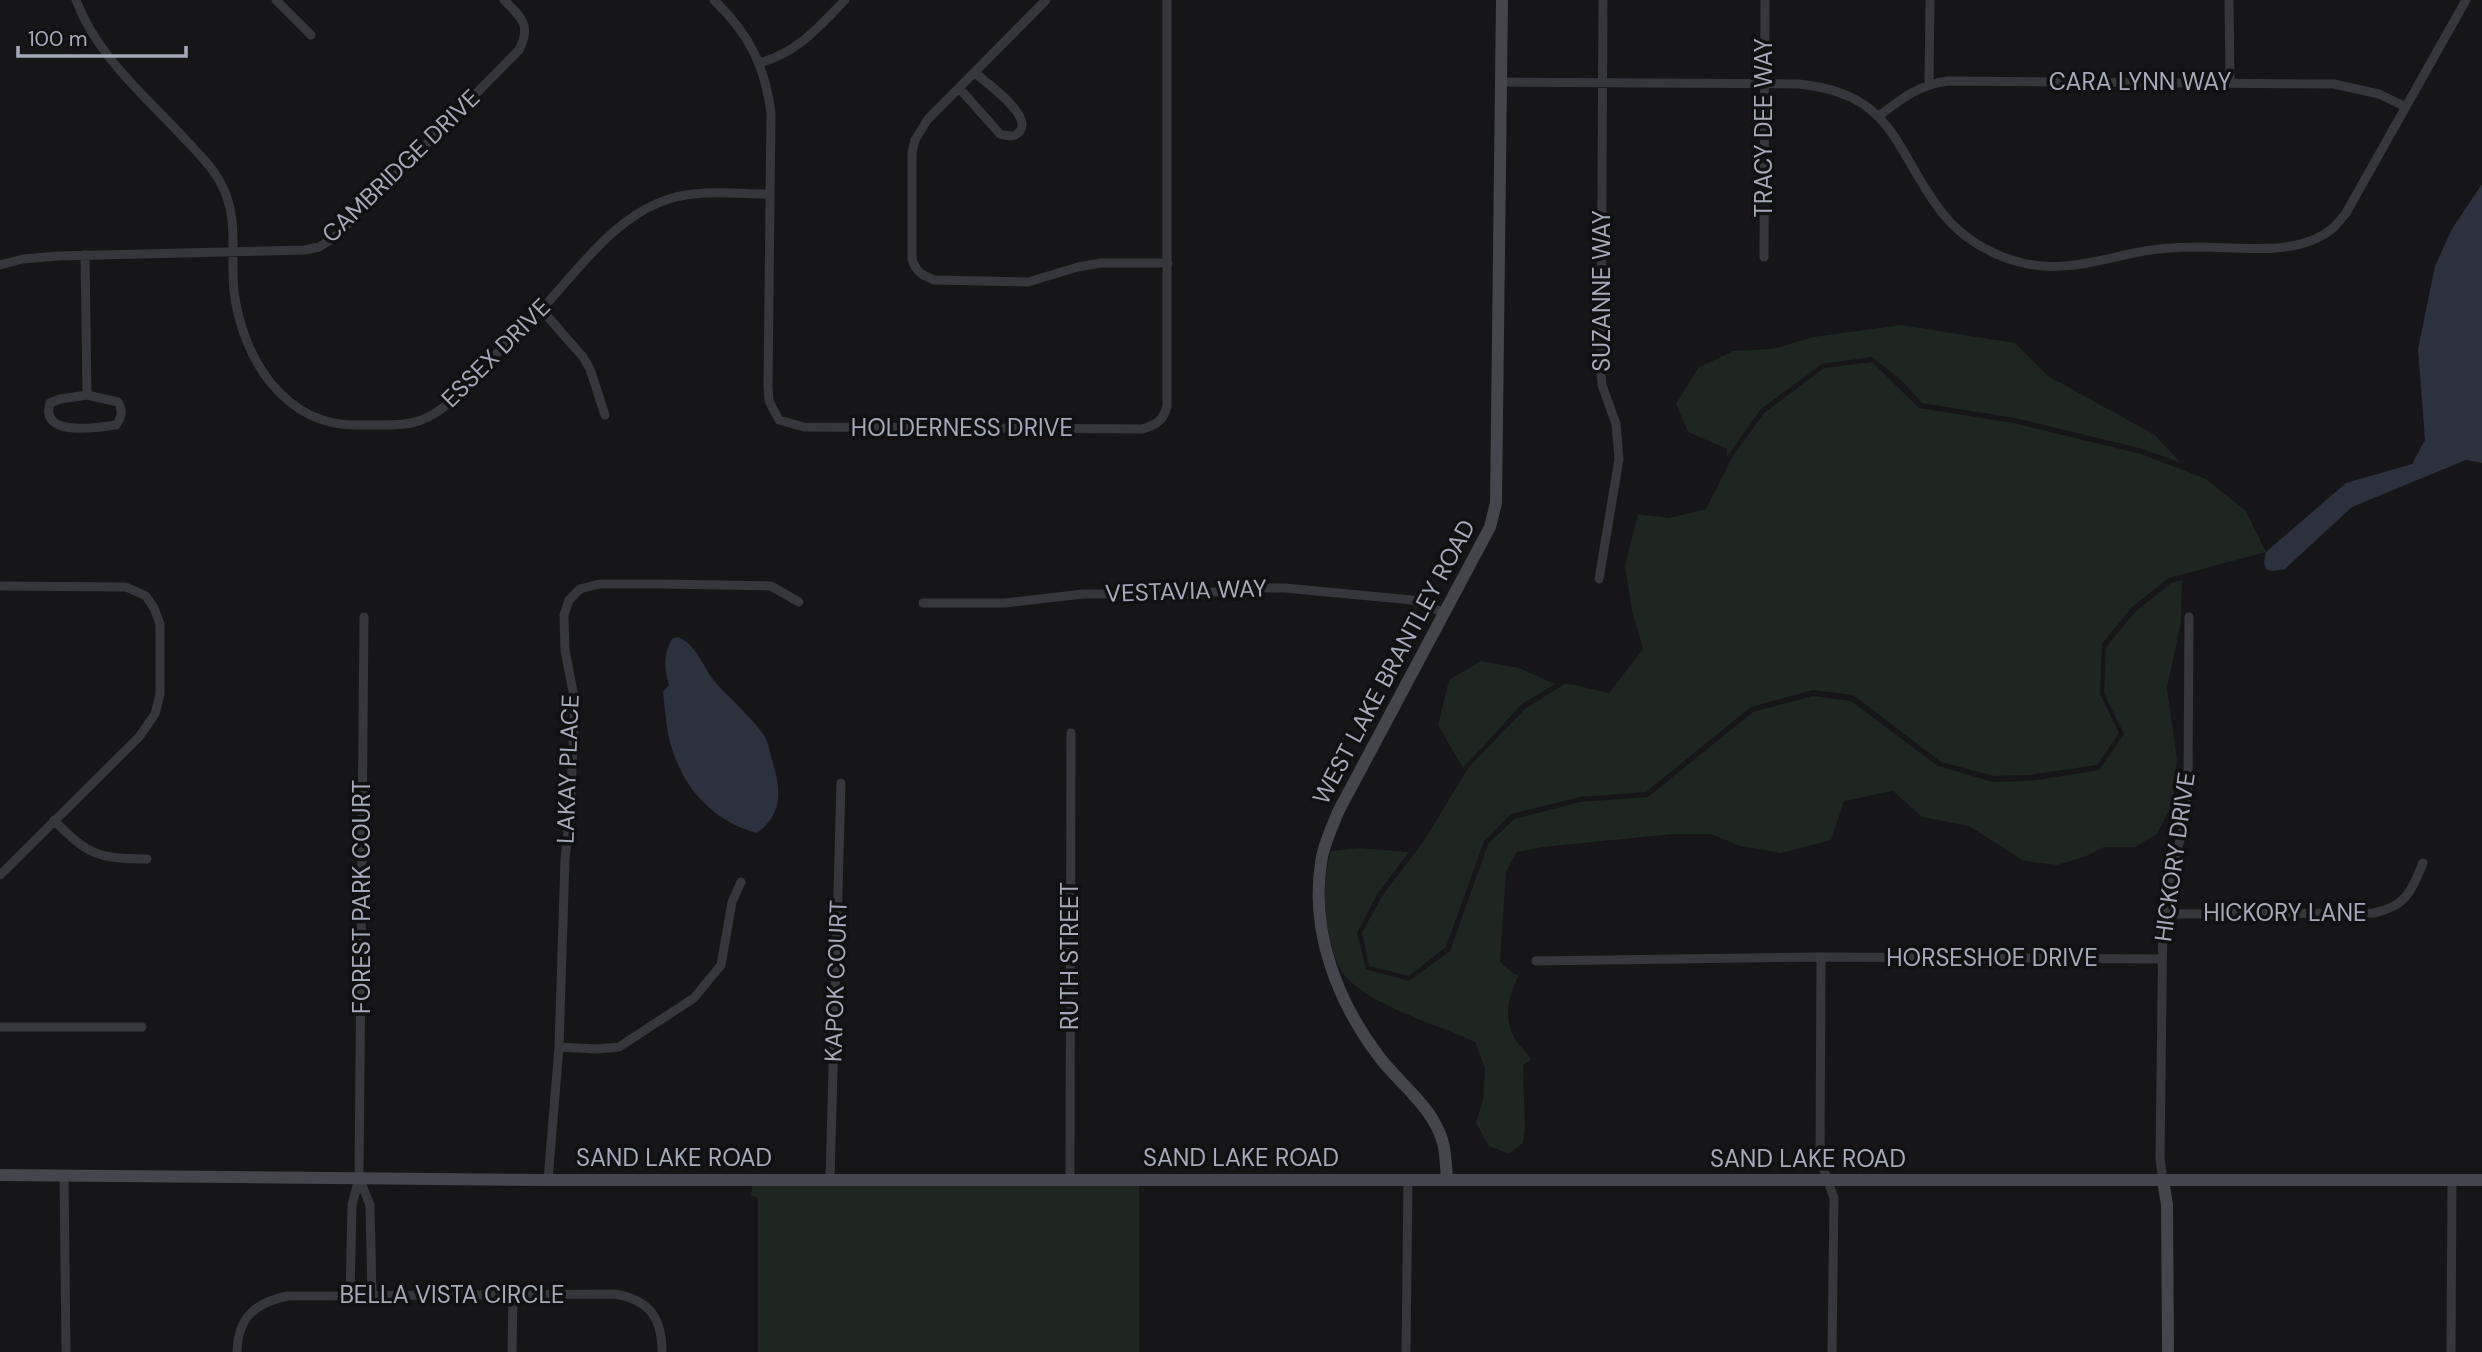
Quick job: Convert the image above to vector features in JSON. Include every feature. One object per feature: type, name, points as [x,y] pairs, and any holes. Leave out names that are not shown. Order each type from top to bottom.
[{"type":"street","name":"ESSEX DRIVE","points":[[76,0],[85,24],[103,52],[203,158],[219,179],[228,196],[232,213],[234,290],[244,337],[268,382],[292,404],[316,418],[346,425],[412,424],[429,419],[541,309],[596,249],[632,217],[653,205],[680,196],[770,194]]},
{"type":"street","points":[[276,0],[311,35]]},
{"type":"street","name":"CAMBRIDGE DRIVE","points":[[0,265],[23,259],[85,255],[306,250],[319,247],[334,238],[519,50],[526,32],[524,22],[503,0]]},
{"type":"street","name":"HOLDERNESS DRIVE","points":[[714,0],[746,36],[766,83],[771,112],[769,401],[779,421],[804,427],[1143,429],[1156,425],[1164,418],[1167,406],[1167,0]]},
{"type":"street","points":[[759,63],[777,58],[804,42],[845,0]]},
{"type":"street","points":[[1046,0],[928,119],[915,140],[912,153],[912,258],[915,268],[921,275],[934,281],[1028,282],[1101,263],[1168,263]]},
{"type":"street","name":"WEST LAKE BRANTLEY ROAD","points":[[1447,1180],[1444,1144],[1437,1125],[1367,1041],[1343,997],[1326,952],[1319,906],[1321,860],[1338,812],[1490,527],[1496,503],[1502,0]]},
{"type":"street","name":"SUZANNE WAY","points":[[1599,579],[1619,458],[1616,424],[1602,385],[1601,373],[1603,0]]},
{"type":"street","name":"TRACY DEE WAY","points":[[1764,257],[1765,0]]},
{"type":"street","points":[[1929,83],[1930,0]]},
{"type":"street","points":[[2229,0],[2230,82]]},
{"type":"street","points":[[1500,82],[1765,83],[1823,86],[1842,92],[1879,116],[1898,139],[1944,215],[1963,234],[1991,251],[2020,262],[2051,267],[2077,266],[2168,247],[2297,245],[2332,229],[2346,213],[2466,0]]},
{"type":"street","points":[[959,88],[1000,134],[1008,137],[1017,135],[1023,122],[1018,111],[975,73]]},
{"type":"street","name":"CARA LYNN WAY","points":[[1879,116],[1903,97],[1929,83],[2334,84],[2379,94],[2406,107]]},
{"type":"street","points":[[85,255],[88,395]]},
{"type":"street","points":[[541,309],[583,357],[590,369],[604,415]]},
{"type":"street","points":[[88,395],[118,402],[122,418],[116,425],[64,427],[49,420],[47,412],[50,403],[88,395]]},
{"type":"street","name":"LAKAY PLACE","points":[[548,1180],[559,1047],[565,859],[570,814],[575,701],[565,651],[564,615],[569,600],[580,589],[599,584],[662,584],[771,586],[799,602]]},
{"type":"street","points":[[0,586],[126,587],[146,596],[160,624],[160,694],[155,714],[139,737],[0,875]]},
{"type":"street","name":"VESTAVIA WAY","points":[[923,603],[1005,603],[1083,594],[1198,594],[1249,588],[1285,588],[1406,598],[1445,613]]},
{"type":"street","name":"FOREST PARK COURT","points":[[359,1178],[364,617]]},
{"type":"street","name":"HICKORY DRIVE","points":[[2163,1180],[2160,1159],[2163,914],[2171,871],[2183,830],[2188,784],[2189,617]]},
{"type":"street","name":"RUTH STREET","points":[[1070,1178],[1071,733]]},
{"type":"street","name":"KAPOK COURT","points":[[830,1179],[841,783]]},
{"type":"street","points":[[54,820],[74,842],[91,853],[121,859],[147,859]]},
{"type":"street","name":"HICKORY LANE","points":[[2163,914],[2374,913],[2388,910],[2403,902],[2423,863]]},
{"type":"street","points":[[559,1047],[619,1047],[694,998],[721,965],[732,902],[741,883]]},
{"type":"street","points":[[1821,957],[1820,1160],[1834,1198],[1832,1352]]},
{"type":"street","name":"HORSESHOE DRIVE","points":[[1536,961],[1821,957],[2162,959]]},
{"type":"street","points":[[0,1027],[142,1027]]},
{"type":"street","name":"SAND LAKE ROAD","points":[[0,1175],[548,1180],[2482,1180]]},
{"type":"street","points":[[64,1175],[66,1352]]},
{"type":"street","points":[[359,1178],[370,1205],[372,1295]]},
{"type":"street","points":[[350,1296],[352,1205],[359,1178]]},
{"type":"street","points":[[1406,1352],[1408,1180]]},
{"type":"street","points":[[2163,1180],[2166,1205],[2168,1352]]},
{"type":"street","points":[[2451,1352],[2452,1181]]},
{"type":"street","points":[[351,1247],[371,1247]]},
{"type":"street","name":"BELLA VISTA CIRCLE","points":[[237,1352],[241,1327],[251,1313],[266,1301],[287,1296],[615,1294],[632,1297],[648,1307],[657,1321],[662,1338],[662,1352]]},
{"type":"street","points":[[512,1352],[513,1295]]},
{"type":"shaded area","points":[[2482,184],[2482,463],[2466,460],[2352,507],[2285,569],[2266,569],[2266,552],[2346,483],[2412,464],[2425,440],[2418,349],[2435,266],[2452,229]]},
{"type":"shaded area","points":[[1901,325],[2015,343],[2048,376],[2155,435],[2181,463],[2143,449],[2015,418],[1922,403],[1901,380],[1872,357],[1822,364],[1761,409],[1727,457],[1727,449],[1688,432],[1676,404],[1698,368],[1733,351],[1773,349],[1813,337]]},
{"type":"shaded area","points":[[1872,362],[1919,408],[2014,423],[2141,454],[2206,479],[2246,511],[2266,552],[2169,578],[2132,607],[2102,644],[2100,694],[2119,733],[2097,765],[2029,775],[1994,776],[1941,762],[1853,695],[1813,690],[1751,707],[1646,792],[1580,797],[1511,814],[1484,841],[1446,947],[1409,976],[1369,966],[1362,933],[1382,896],[1423,842],[1469,767],[1525,709],[1566,683],[1609,693],[1643,649],[1632,610],[1625,566],[1638,514],[1669,518],[1706,509],[1733,456],[1764,413],[1824,368]]},
{"type":"shaded area","points":[[2182,580],[2181,622],[2167,688],[2177,759],[2172,804],[2157,834],[2135,847],[2104,847],[2084,857],[2057,865],[2024,861],[1969,826],[1922,817],[1893,791],[1844,801],[1831,840],[1781,853],[1740,846],[1711,834],[1673,834],[1517,852],[1506,872],[1500,962],[1519,975],[1510,997],[1509,1021],[1516,1040],[1531,1060],[1523,1065],[1523,1143],[1509,1154],[1489,1146],[1476,1123],[1483,1100],[1485,1068],[1475,1042],[1373,998],[1345,976],[1338,965],[1325,911],[1324,894],[1331,851],[1358,848],[1409,852],[1378,893],[1357,933],[1366,969],[1409,981],[1450,951],[1488,844],[1514,819],[1580,802],[1648,797],[1753,712],[1813,696],[1851,701],[1938,766],[1993,782],[2030,781],[2099,770],[2124,734],[2104,693],[2106,647],[2135,612],[2171,583]]},
{"type":"shaded area","points":[[678,637],[695,651],[715,682],[756,725],[767,741],[777,781],[778,800],[772,817],[757,833],[726,820],[713,811],[691,787],[675,758],[663,692],[669,685],[665,667],[667,651],[672,639]]},
{"type":"shaded area","points":[[1481,661],[1519,668],[1555,684],[1522,704],[1463,768],[1438,725],[1449,680]]},
{"type":"shaded area","points":[[1139,1185],[1139,1352],[758,1352],[758,1201],[751,1196],[752,1186]]}]
